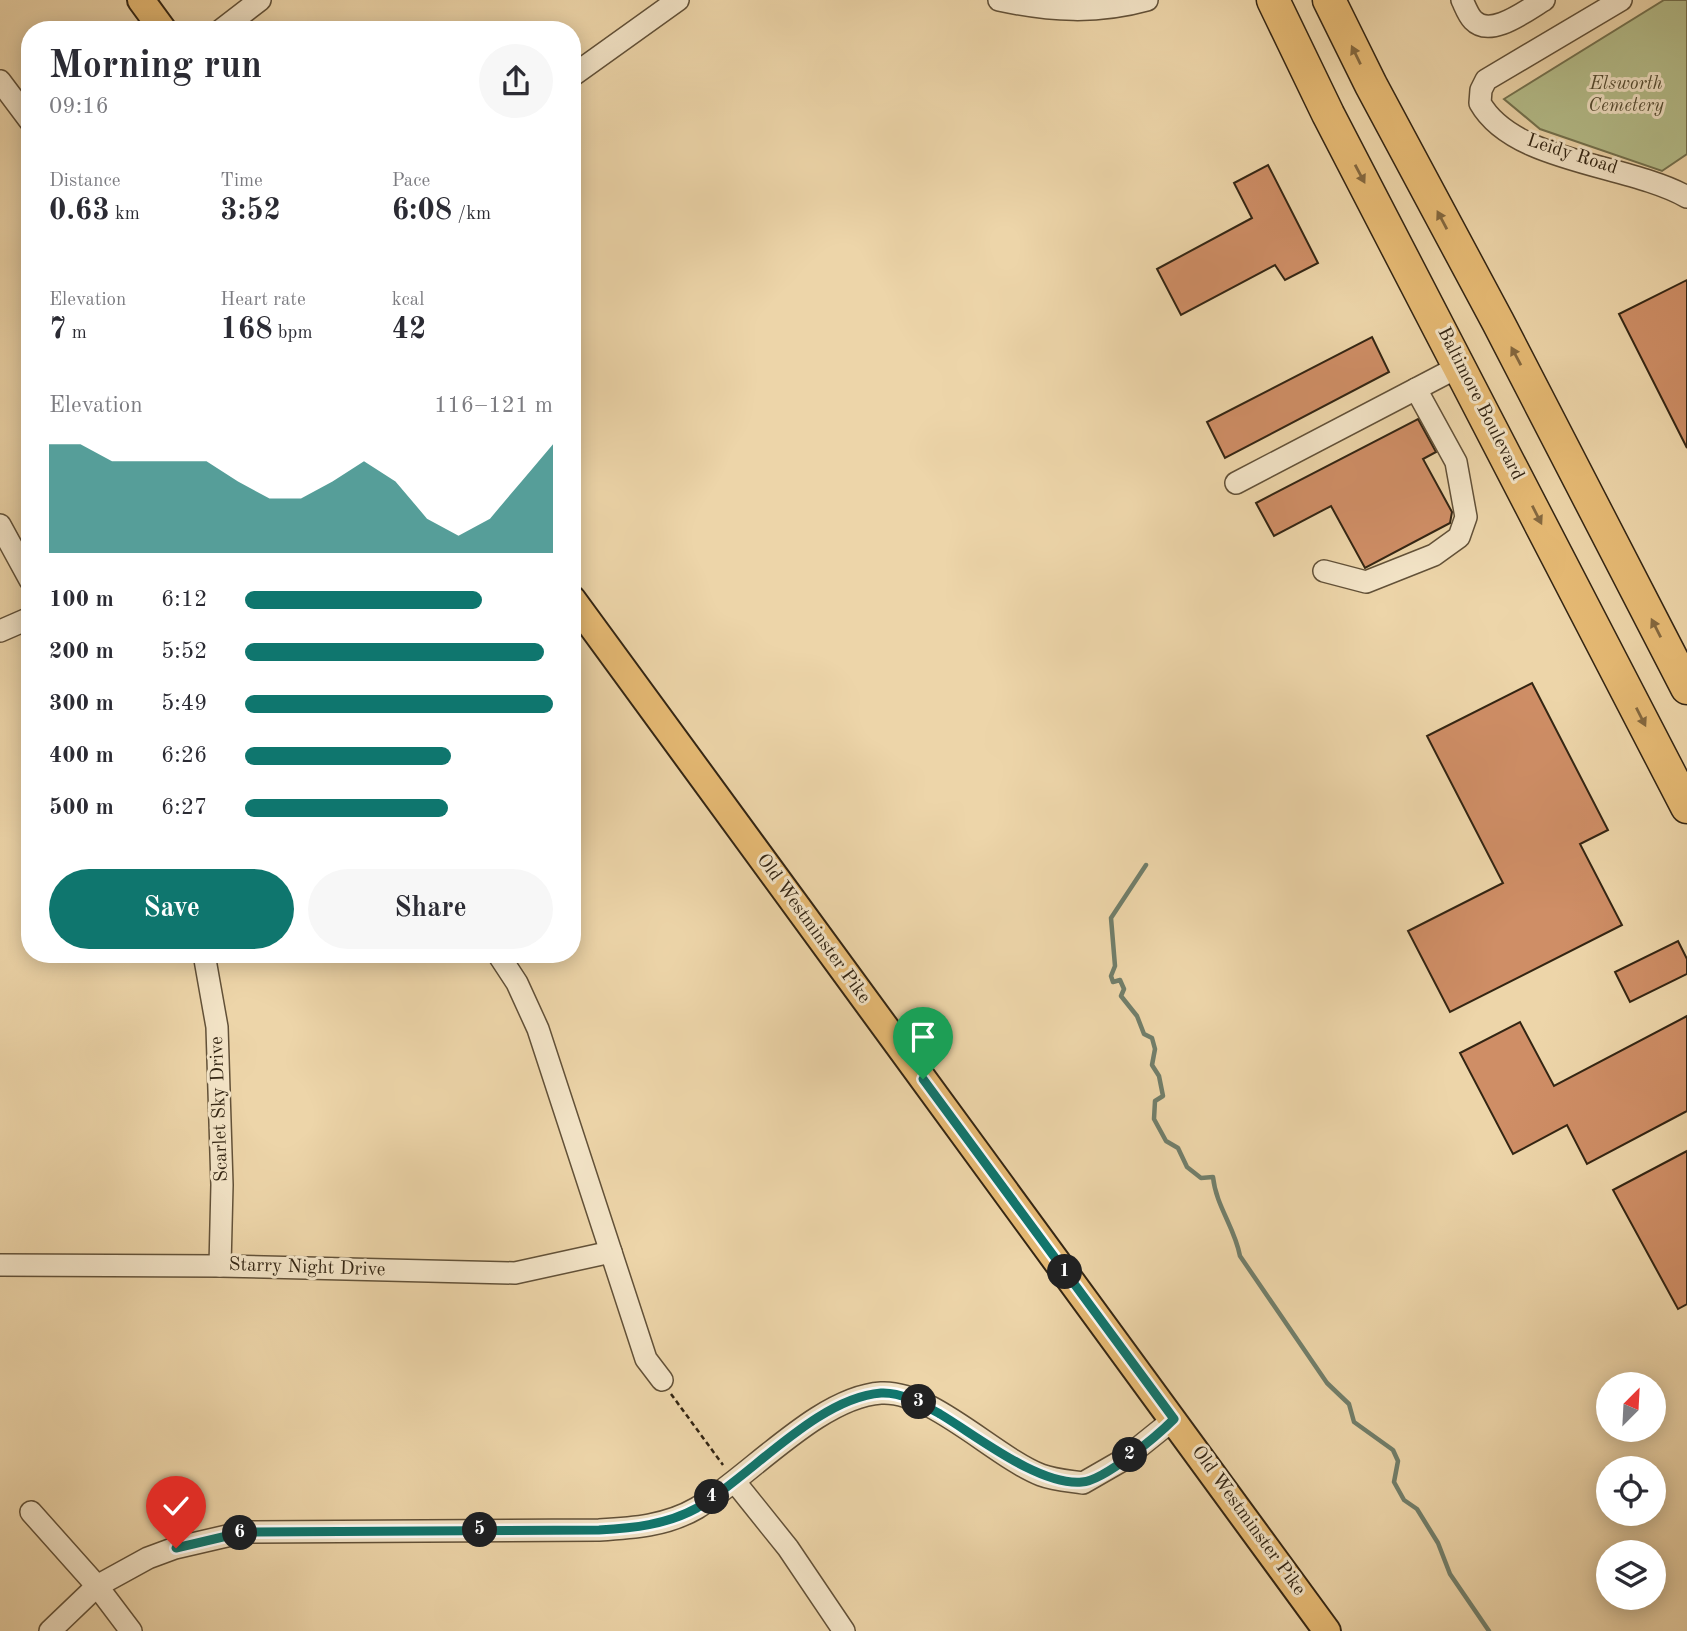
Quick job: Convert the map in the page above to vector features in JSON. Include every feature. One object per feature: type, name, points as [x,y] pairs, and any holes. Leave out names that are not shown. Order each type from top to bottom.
[{"type":"highway","name":"Baltimore Boulevard","points":[[1273,0],[1328,114],[1687,807]]},
{"type":"highway","points":[[1329,0],[1687,688]]},
{"type":"main road","points":[[141,0],[156,21]]},
{"type":"main road","name":"Old Westminster Pike","points":[[581,611],[1327,1631]]},
{"type":"street","points":[[233,21],[260,0]]},
{"type":"street","points":[[581,70],[678,0]]},
{"type":"street","points":[[999,0],[1067,11],[1117,8],[1147,0]]},
{"type":"street","points":[[1462,0],[1473,21],[1485,27],[1501,24],[1544,0]]},
{"type":"street","name":"Leidy Road","points":[[1621,0],[1486,80],[1481,90],[1480,103],[1498,125],[1517,137],[1564,157],[1641,177],[1685,193]]},
{"type":"street","points":[[0,81],[21,109]]},
{"type":"street","points":[[1236,483],[1460,366]]},
{"type":"street","points":[[1324,570],[1366,582],[1434,555],[1459,537],[1466,517],[1456,462],[1416,389]]},
{"type":"street","points":[[0,525],[21,564]]},
{"type":"street","points":[[0,631],[21,622]]},
{"type":"street","name":"Scarlet Sky Drive","points":[[206,963],[217,1027],[222,1185],[220,1266]]},
{"type":"street","points":[[504,963],[517,983],[538,1029],[646,1359],[662,1380]]},
{"type":"street","name":"Starry Night Drive","points":[[0,1265],[220,1266],[515,1273],[611,1252]]},
{"type":"street","points":[[50,1631],[97,1586],[148,1558],[244,1532],[599,1530],[642,1527],[669,1520],[695,1509],[735,1482],[801,1429],[826,1414],[867,1396],[883,1393],[913,1398],[1041,1474],[1083,1483],[1123,1460],[1174,1419]]},
{"type":"street","points":[[735,1482],[788,1548],[845,1631]]},
{"type":"street","points":[[31,1512],[97,1586],[131,1631]]},
{"type":"path","points":[[662,1380],[735,1482]]},
{"type":"green space","name":"Elsworth Cemetery","points":[[1664,0],[1687,0],[1687,154],[1662,171],[1540,129],[1504,99]]},
{"type":"building","points":[[1268,165],[1318,263],[1285,280],[1275,265],[1181,315],[1157,269],[1252,218],[1234,183]]},
{"type":"building","points":[[1687,280],[1687,448],[1619,314]]},
{"type":"building","points":[[1372,337],[1389,372],[1225,458],[1207,422]]},
{"type":"building","points":[[1418,419],[1436,452],[1423,459],[1452,512],[1450,523],[1365,568],[1331,506],[1274,536],[1256,503]]},
{"type":"building","points":[[1532,683],[1608,830],[1580,844],[1622,925],[1450,1012],[1408,931],[1503,883],[1427,736]]},
{"type":"building","points":[[1678,941],[1687,959],[1687,974],[1630,1002],[1615,972]]},
{"type":"building","points":[[1687,1016],[1687,1111],[1587,1164],[1567,1125],[1513,1154],[1460,1053],[1520,1022],[1554,1086]]},
{"type":"building","points":[[1687,1151],[1687,1304],[1678,1309],[1613,1190]]},
{"type":"waterway","points":[[1146,865],[1111,918],[1115,966],[1111,976],[1113,982],[1120,980],[1124,989],[1121,996],[1137,1016],[1144,1034],[1152,1038],[1155,1049],[1152,1065],[1159,1076],[1163,1096],[1155,1101],[1154,1119],[1166,1141],[1178,1148],[1187,1167],[1201,1178],[1213,1177],[1240,1256],[1327,1383],[1349,1404],[1354,1422],[1393,1450],[1398,1461],[1394,1482],[1404,1500],[1417,1509],[1438,1543],[1450,1574],[1489,1631]]},
{"type":"route","points":[[176,1548],[244,1532],[308,1529],[599,1530],[642,1527],[695,1509],[735,1482],[801,1429],[848,1404],[883,1393],[913,1398],[1041,1474],[1083,1483],[1095,1478],[1156,1436],[1174,1419],[923,1079]]}]
